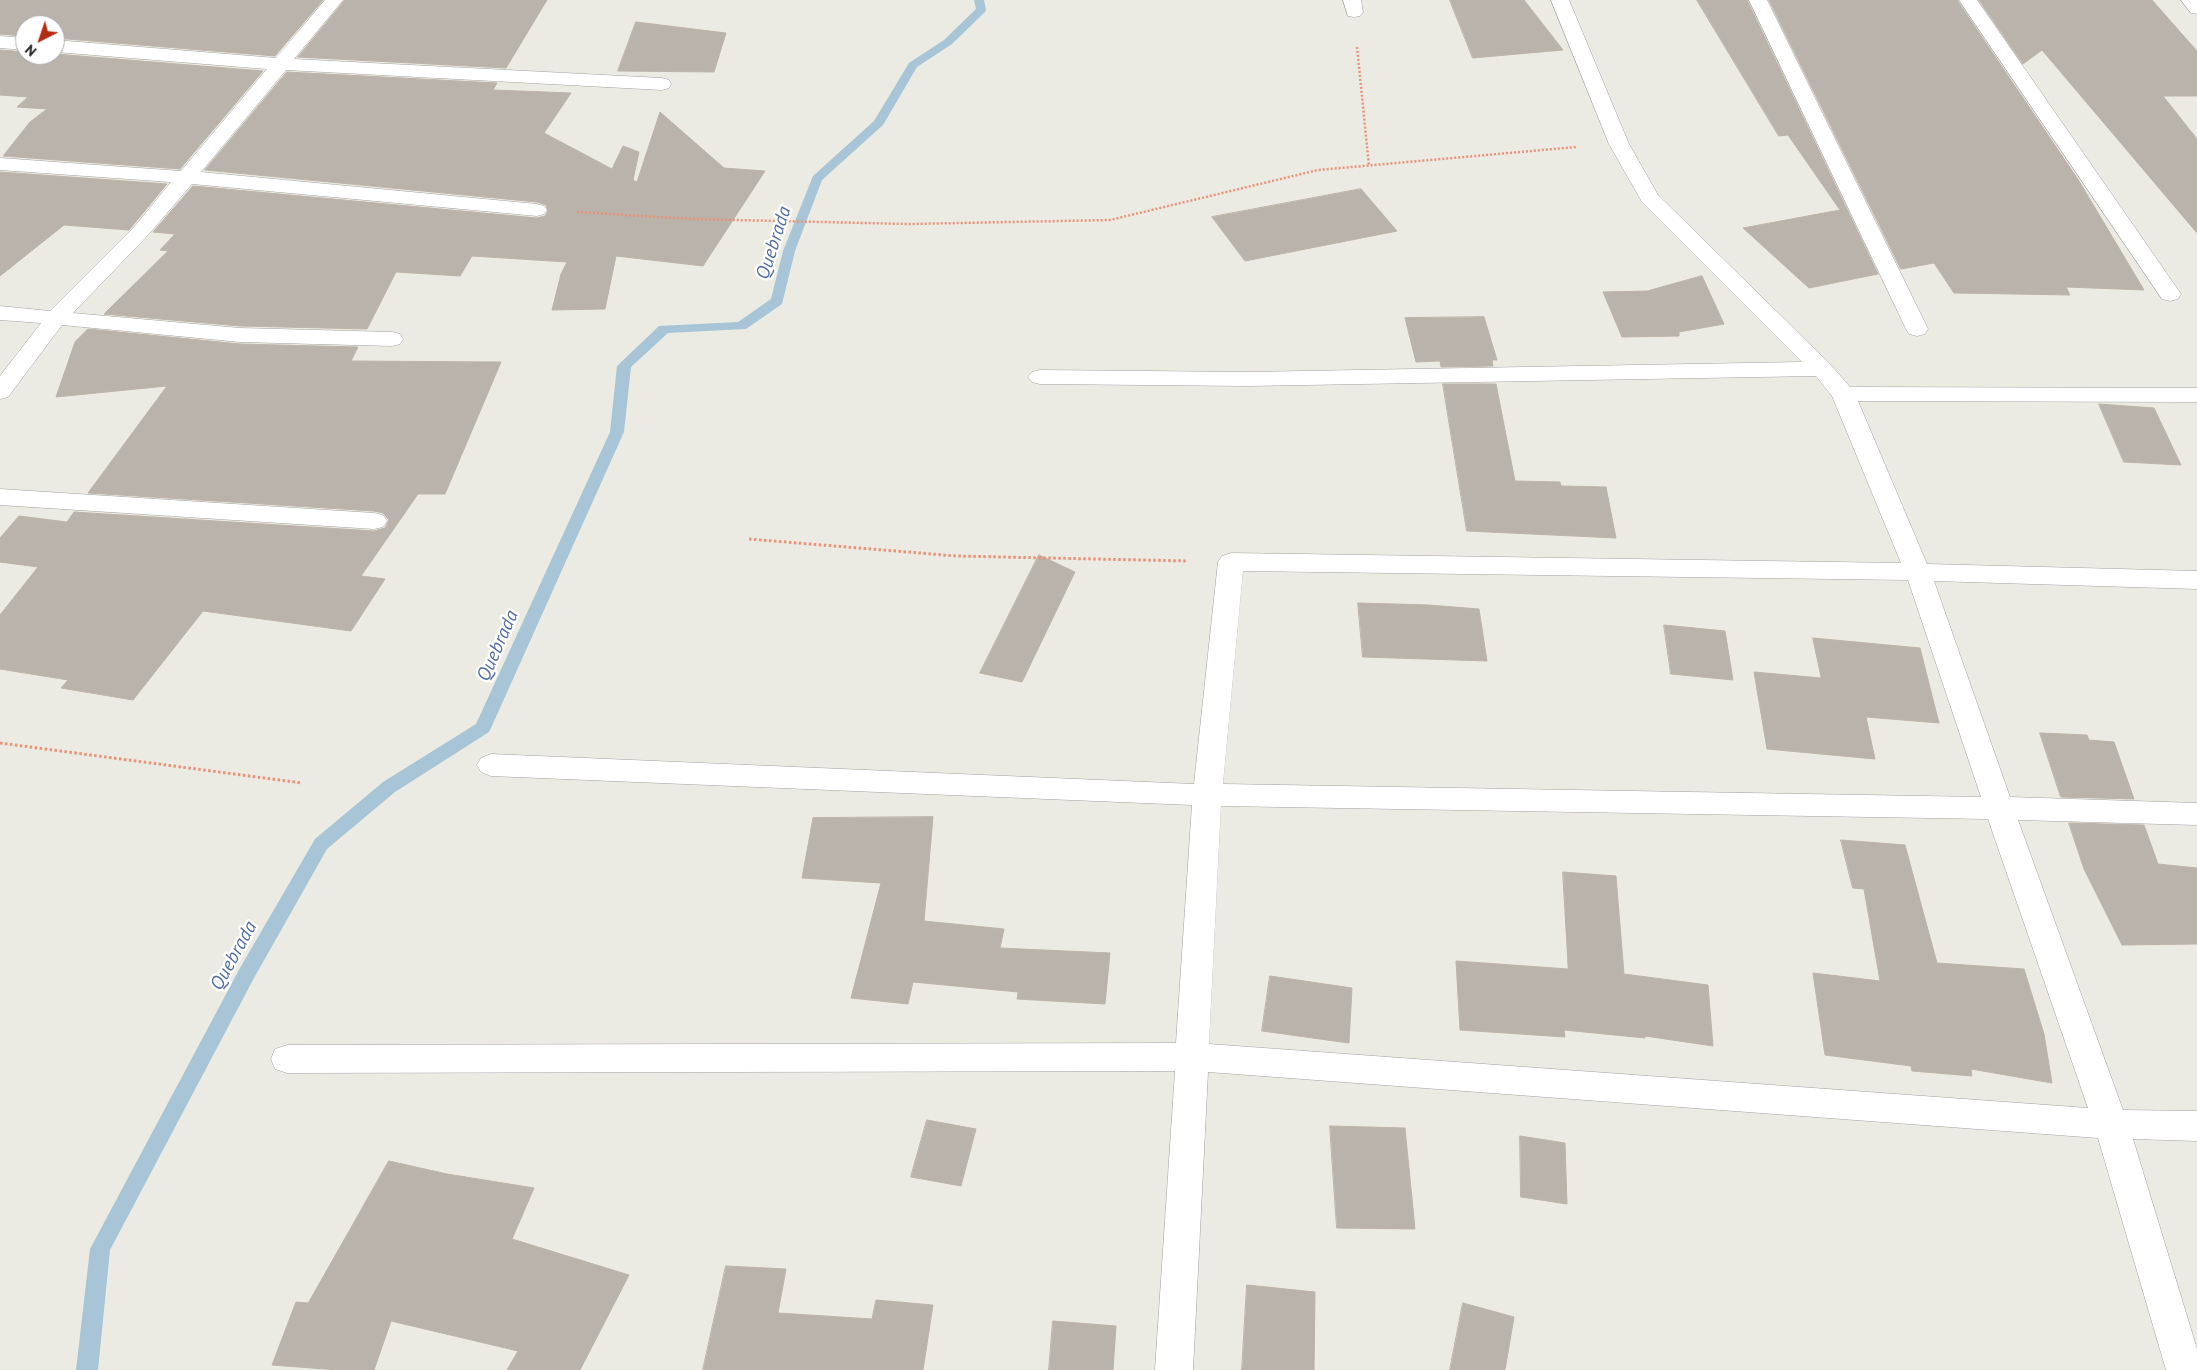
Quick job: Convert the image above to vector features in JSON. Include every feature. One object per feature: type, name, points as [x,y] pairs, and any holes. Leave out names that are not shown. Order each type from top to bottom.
[{"type":"street","points":[[0,392],[57,317],[142,230],[334,0]]},
{"type":"street","points":[[1560,0],[1619,144],[1649,198],[1822,369],[1843,394],[1918,572],[2111,1124],[2185,1370]]},
{"type":"street","points":[[1758,0],[1917,329]]},
{"type":"street","points":[[1968,0],[2170,294]]},
{"type":"street","points":[[2190,0],[2197,9]]},
{"type":"street","points":[[0,42],[15,43]]},
{"type":"street","points":[[65,47],[280,64],[662,84]]},
{"type":"street","points":[[0,164],[186,177],[537,210]]},
{"type":"street","points":[[0,313],[240,335],[392,339]]},
{"type":"street","points":[[1040,377],[1248,379],[1822,369]]},
{"type":"street","points":[[1843,394],[2197,395]]},
{"type":"street","points":[[0,497],[374,520]]},
{"type":"street","points":[[1174,1370],[1207,795],[1232,562],[1918,572],[2197,580]]},
{"type":"street","points":[[491,765],[1207,795],[1999,808],[2197,814]]},
{"type":"street","points":[[287,1059],[1192,1058],[2111,1124],[2197,1126]]},
{"type":"path","points":[[1353,6],[1369,166]]},
{"type":"path","points":[[537,210],[691,219],[909,224],[1110,220],[1318,170],[1619,144]]},
{"type":"path","points":[[749,540],[956,556],[1232,562]]},
{"type":"path","points":[[0,743],[302,783]]},
{"type":"building","points":[[0,0],[323,0],[275,56],[65,39],[65,15],[15,15],[15,35],[0,34]]},
{"type":"building","points":[[345,0],[547,0],[506,68],[298,57]]},
{"type":"building","points":[[1450,0],[1524,0],[1563,50],[1473,58]]},
{"type":"building","points":[[1697,0],[1747,0],[1878,274],[1809,288],[1743,228],[1840,210],[1788,135],[1779,136]]},
{"type":"building","points":[[1769,0],[1957,0],[2079,181],[2144,290],[2066,287],[2070,295],[1954,293],[1934,263],[1901,269]]},
{"type":"building","points":[[1979,0],[2152,0],[2197,51],[2197,96],[2163,96],[2197,139],[2197,233],[2042,50],[2023,64]]},
{"type":"building","points":[[636,22],[726,33],[714,72],[618,71]]},
{"type":"building","points":[[0,50],[15,51],[15,65],[65,65],[65,55],[263,71],[180,169],[3,156],[30,122],[47,109],[17,107],[28,97],[0,95]]},
{"type":"building","points":[[287,72],[497,83],[493,90],[571,93],[544,133],[612,169],[623,146],[639,152],[633,180],[637,182],[660,112],[724,168],[765,171],[703,266],[616,256],[605,309],[552,310],[561,274],[567,262],[472,256],[460,276],[396,272],[367,329],[240,326],[104,314],[168,251],[160,250],[175,234],[153,232],[193,186],[537,218],[545,216],[548,211],[546,205],[537,202],[205,170]]},
{"type":"building","points":[[0,172],[167,184],[129,230],[64,225],[0,276]]},
{"type":"building","points":[[1361,189],[1397,231],[1245,261],[1212,217]]},
{"type":"building","points":[[1702,276],[1724,324],[1679,332],[1679,336],[1622,337],[1603,292],[1647,291]]},
{"type":"building","points":[[1484,317],[1497,360],[1492,360],[1493,366],[1441,367],[1440,361],[1416,362],[1405,318]]},
{"type":"building","points":[[88,329],[240,344],[358,347],[351,361],[501,362],[445,494],[418,494],[361,576],[385,579],[351,631],[203,611],[133,700],[61,688],[68,680],[0,669],[0,615],[38,567],[0,562],[0,538],[19,516],[67,522],[74,512],[374,531],[385,528],[389,520],[383,513],[374,511],[88,493],[167,386],[56,397],[75,342]]},
{"type":"building","points":[[1443,384],[1496,384],[1515,481],[1560,482],[1561,486],[1606,487],[1616,538],[1467,531]]},
{"type":"building","points":[[2099,404],[2154,408],[2181,465],[2124,462]]},
{"type":"building","points":[[1039,555],[1075,572],[1022,682],[980,673]]},
{"type":"building","points":[[1358,603],[1429,605],[1479,609],[1487,661],[1363,657]]},
{"type":"building","points":[[1664,625],[1725,631],[1733,680],[1671,674]]},
{"type":"building","points":[[1813,638],[1920,648],[1939,723],[1866,717],[1875,759],[1767,749],[1754,672],[1821,678]]},
{"type":"building","points":[[2040,733],[2087,735],[2089,740],[2114,742],[2134,799],[2061,797]]},
{"type":"building","points":[[933,817],[924,921],[1004,929],[1000,948],[1110,953],[1105,1004],[1017,999],[1018,992],[913,982],[908,1004],[851,998],[881,883],[802,878],[813,818]]},
{"type":"building","points":[[2069,823],[2144,825],[2158,864],[2197,868],[2197,944],[2122,945],[2084,869]]},
{"type":"building","points":[[1841,840],[1905,845],[1937,963],[2024,969],[2044,1034],[2052,1083],[1971,1069],[1972,1076],[1912,1071],[1911,1066],[1825,1055],[1813,973],[1880,981],[1864,889],[1853,888]]},
{"type":"building","points":[[1563,872],[1616,876],[1624,974],[1708,985],[1713,1046],[1645,1036],[1645,1038],[1564,1030],[1565,1037],[1460,1030],[1456,961],[1568,969]]},
{"type":"building","points":[[1270,976],[1352,988],[1349,1043],[1262,1031]]},
{"type":"building","points":[[927,1120],[976,1129],[961,1186],[911,1177]]},
{"type":"building","points":[[1330,1126],[1405,1128],[1415,1229],[1337,1228]]},
{"type":"building","points":[[1520,1136],[1565,1143],[1567,1204],[1521,1197]]},
{"type":"building","points":[[389,1161],[447,1174],[534,1188],[512,1239],[629,1275],[580,1370],[507,1370],[518,1351],[391,1321],[374,1370],[338,1370],[272,1365],[296,1302],[308,1303]]},
{"type":"building","points":[[726,1266],[786,1269],[778,1313],[872,1319],[876,1300],[933,1305],[923,1370],[703,1370]]},
{"type":"building","points":[[1247,1285],[1315,1292],[1314,1370],[1242,1370]]},
{"type":"building","points":[[1463,1303],[1514,1317],[1505,1370],[1450,1370]]},
{"type":"building","points":[[1053,1321],[1116,1326],[1113,1370],[1049,1370]]},
{"type":"waterway","name":"Quebrada","points":[[87,1370],[100,1249],[247,973],[321,844],[389,787],[483,728],[617,432],[624,366],[664,329],[741,326],[777,301],[789,251],[817,179],[879,123],[913,65],[948,42],[981,10],[979,0]]}]
